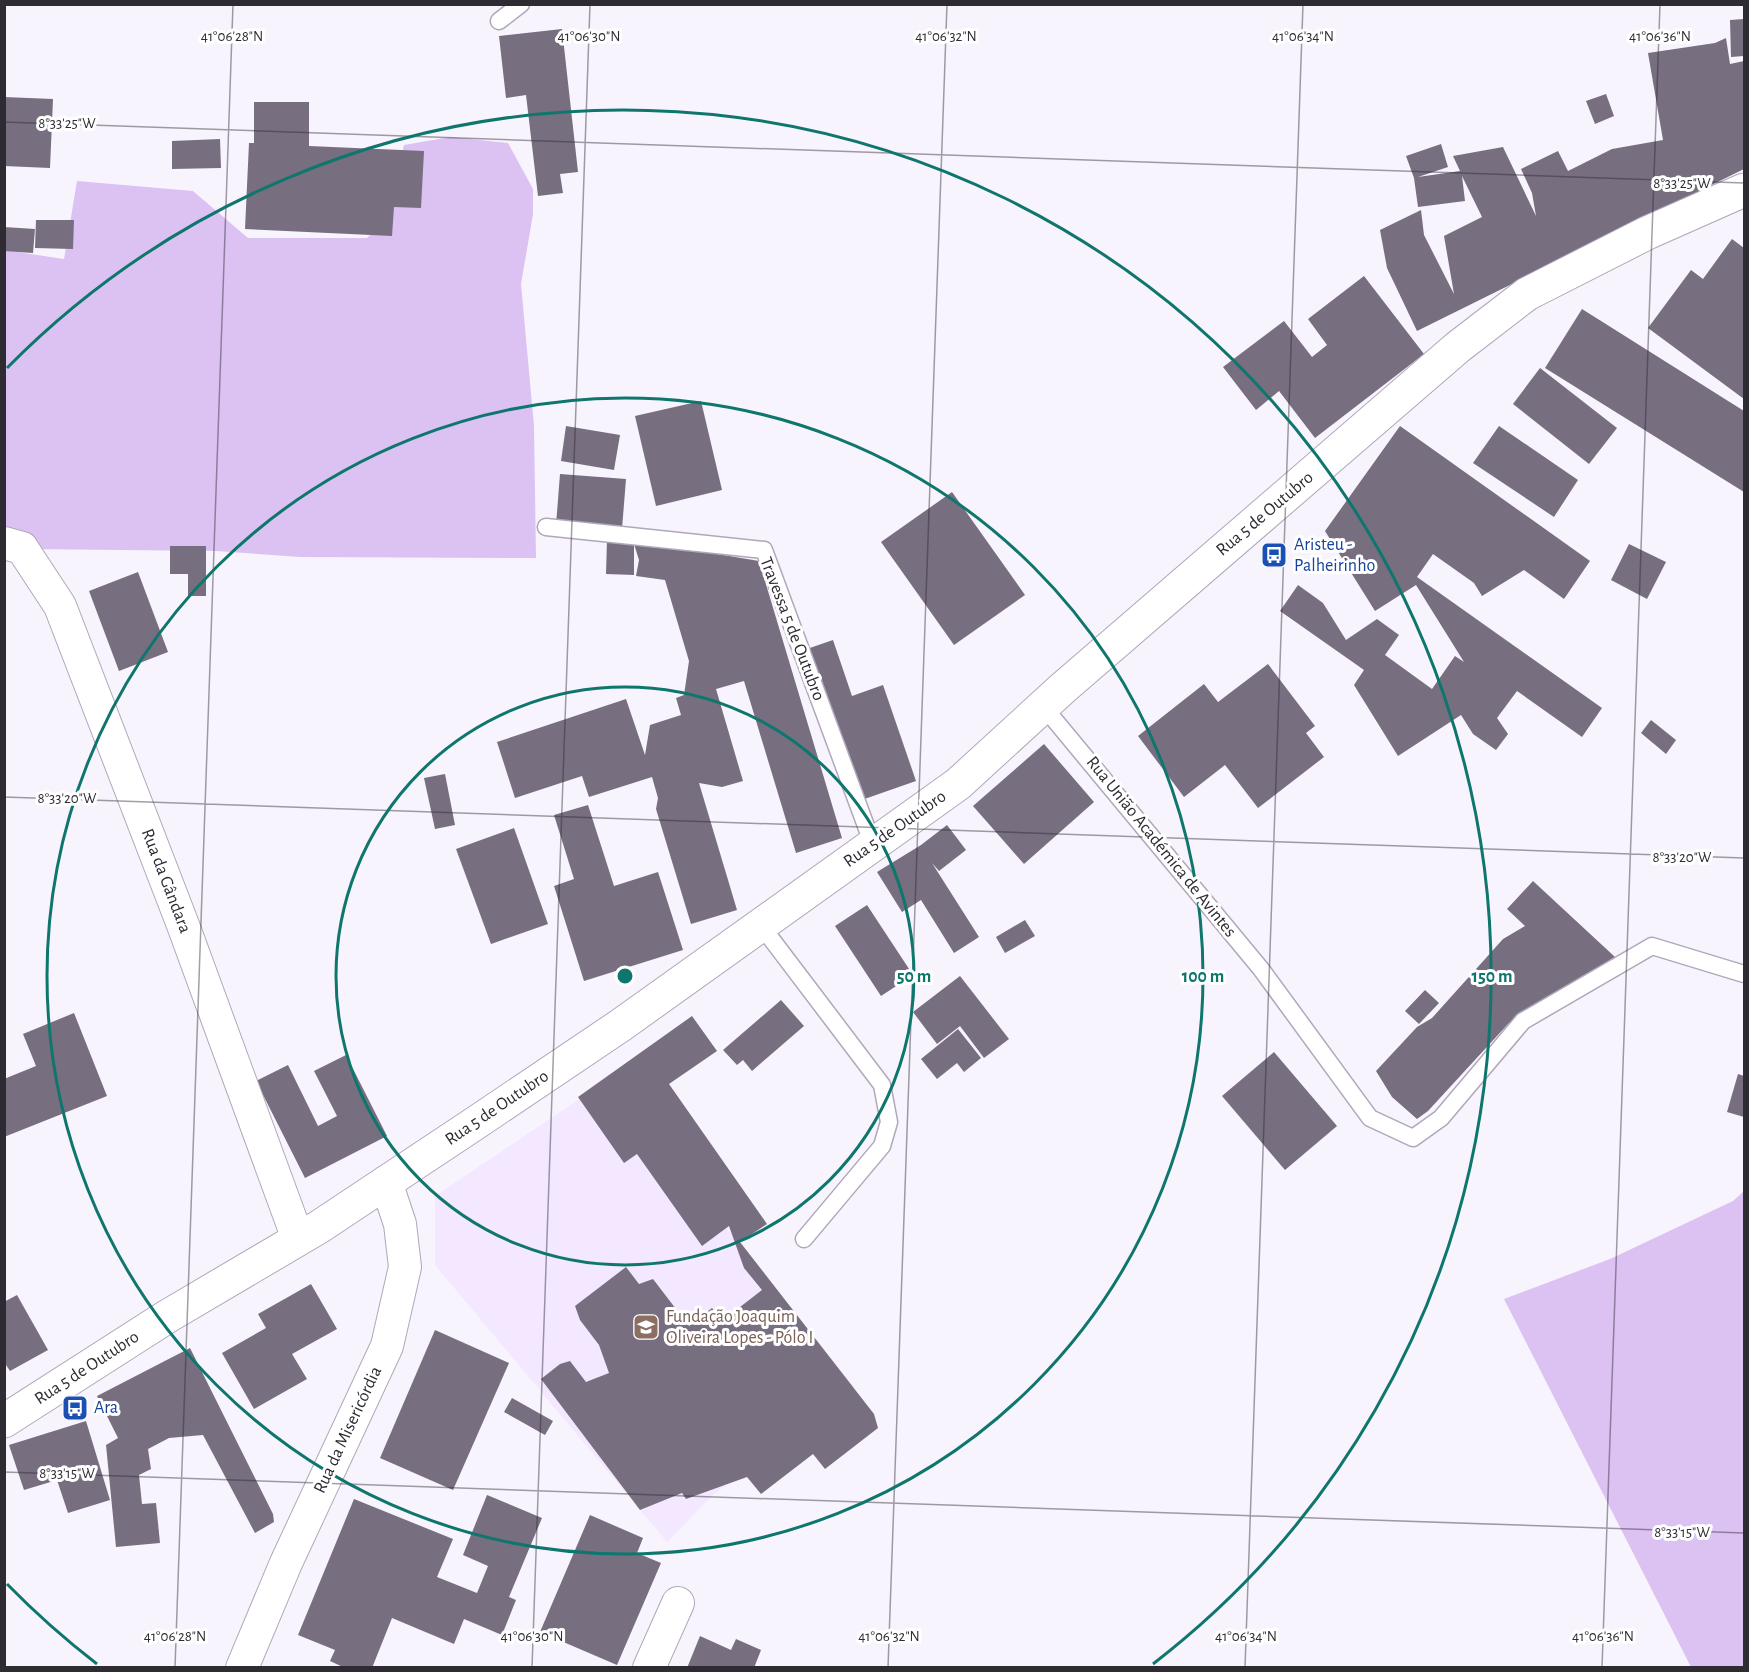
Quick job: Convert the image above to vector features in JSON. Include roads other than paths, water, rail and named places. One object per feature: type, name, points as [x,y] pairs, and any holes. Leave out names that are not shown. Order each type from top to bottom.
[{"type":"street","name":"Rua 5 de Outubro","points":[[4,1421],[168,1316],[298,1239],[386,1182],[621,1025],[958,784],[1043,706],[1458,347],[1527,294],[1647,233],[1744,190]]},
{"type":"street","name":"Rua da Gândara","points":[[4,543],[22,548],[60,606],[183,926],[298,1239]]},
{"type":"street","name":"Rua da Misericórdia","points":[[248,1665],[286,1563],[387,1346],[405,1267],[400,1224],[386,1182]]},
{"type":"street","points":[[649,1668],[678,1603]]},
{"type":"lane","points":[[499,21],[521,4]]},
{"type":"lane","name":"Travessa 5 de Outubro","points":[[546,527],[764,550],[873,845]]},
{"type":"lane","name":"Rua União Académica de Avintes","points":[[1043,706],[1260,969],[1370,1118],[1413,1138],[1441,1118],[1523,1021],[1652,946],[1744,974]]},
{"type":"lane","points":[[760,924],[882,1085],[889,1122],[882,1146],[804,1239]]},
{"type":"place","name":"Aristeu - Palheirinho","points":[[1274,555]]},
{"type":"place","name":"Fundação Joaquim Oliveira Lopes - Pólo I","points":[[646,1327]]},
{"type":"place","name":"Ara","points":[[75,1408]]}]
